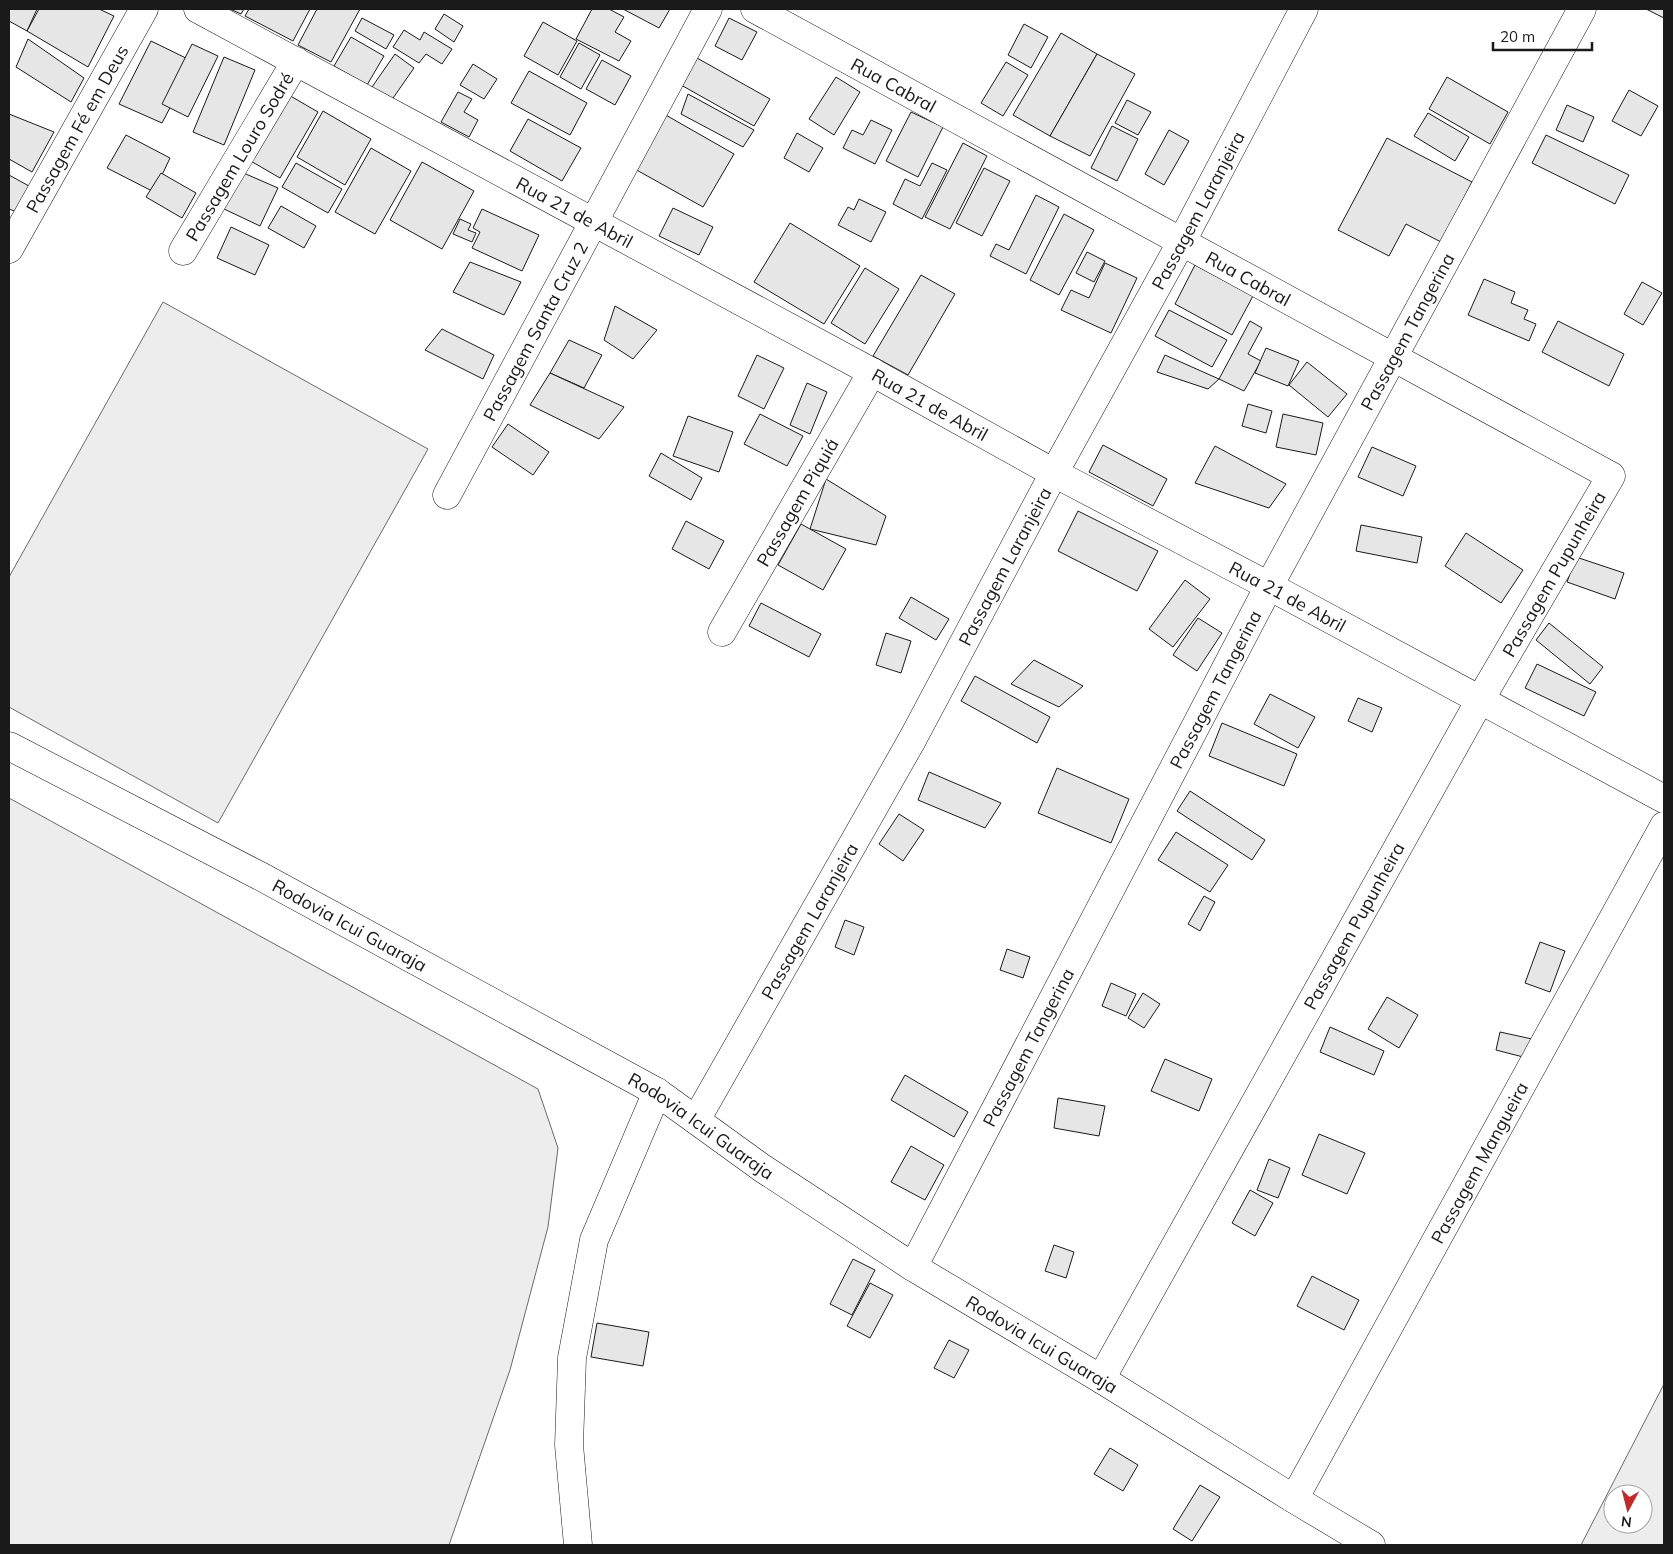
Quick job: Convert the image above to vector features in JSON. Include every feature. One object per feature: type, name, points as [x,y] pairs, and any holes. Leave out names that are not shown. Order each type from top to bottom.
[{"type":"street","name":"Passagem Fé em Deus","points":[[9,249],[144,9]]},
{"type":"street","name":"Rua 21 de Abril","points":[[198,9],[872,372],[1054,473],[1269,586],[1664,799]]},
{"type":"street","name":"Passagem Santa Cruz 2","points":[[447,495],[708,9]]},
{"type":"street","name":"Rua Cabral","points":[[755,9],[1611,476]]},
{"type":"street","name":"Passagem Laranjeira","points":[[696,1120],[912,740],[1054,473],[1182,241],[1304,9]]},
{"type":"street","name":"Passagem Tangerina","points":[[913,1266],[1269,586],[1582,9]]},
{"type":"street","name":"Passagem Louro Sodré","points":[[183,251],[296,61]]},
{"type":"street","name":"Passagem Piquiá","points":[[722,632],[872,372]]},
{"type":"street","name":"Passagem Pupunheira","points":[[1102,1379],[1480,700],[1611,476]]},
{"type":"street","name":"Rodovia Icui Guaraja","points":[[9,746],[260,876],[657,1092],[762,1168],[913,1266],[1102,1379],[1371,1545]]},
{"type":"street","name":"Passagem Mangueira","points":[[1294,1499],[1664,826]]},
{"type":"street","points":[[578,1545],[569,1445],[572,1358],[594,1240],[657,1092]]},
{"type":"shaded area","points":[[163,302],[428,449],[218,823],[9,707],[9,577]]},
{"type":"shaded area","points":[[9,798],[538,1089],[558,1148],[548,1227],[510,1370],[449,1545],[9,1545]]},
{"type":"shaded area","points":[[1664,1384],[1664,1545],[1581,1545],[1603,1502],[1603,1534],[1653,1534],[1653,1484],[1612,1484]]},
{"type":"building","points":[[9,9],[37,9],[27,31],[9,21]]},
{"type":"building","points":[[39,9],[99,9],[114,16],[88,67],[27,31]]},
{"type":"building","points":[[230,9],[244,9],[241,14]]},
{"type":"building","points":[[249,9],[310,9],[293,41],[245,16]]},
{"type":"building","points":[[317,9],[360,9],[331,62],[298,45]]},
{"type":"building","points":[[592,9],[609,9],[624,17],[615,32],[631,41],[619,61],[576,39]]},
{"type":"building","points":[[623,9],[670,9],[659,28]]},
{"type":"building","points":[[1646,9],[1664,9],[1664,18]]},
{"type":"building","points":[[444,14],[463,26],[454,42],[435,29]]},
{"type":"building","points":[[362,18],[394,35],[386,49],[355,31]]},
{"type":"building","points":[[729,18],[757,32],[742,60],[715,46]]},
{"type":"building","points":[[543,22],[577,41],[558,75],[524,56]]},
{"type":"building","points":[[1024,24],[1048,37],[1031,68],[1008,55]]},
{"type":"building","points":[[404,30],[420,40],[424,32],[452,49],[442,64],[426,54],[419,63],[393,47]]},
{"type":"building","points":[[1061,33],[1097,54],[1050,136],[1013,115]]},
{"type":"building","points":[[351,37],[384,56],[367,85],[334,66]]},
{"type":"building","points":[[28,39],[84,78],[71,102],[16,67]]},
{"type":"building","points":[[151,41],[194,62],[162,123],[119,104]]},
{"type":"building","points":[[579,43],[600,55],[581,89],[560,77]]},
{"type":"building","points":[[192,44],[218,56],[188,117],[162,104]]},
{"type":"building","points":[[395,54],[414,68],[391,101],[372,87]]},
{"type":"building","points":[[1097,54],[1135,74],[1090,156],[1050,136]]},
{"type":"building","points":[[224,57],[255,70],[224,145],[193,132]]},
{"type":"building","points":[[697,58],[770,99],[754,126],[681,85]]},
{"type":"building","points":[[602,60],[631,76],[615,105],[586,89]]},
{"type":"building","points":[[1006,62],[1028,75],[1003,116],[981,103]]},
{"type":"building","points":[[473,64],[497,79],[484,99],[460,85]]},
{"type":"building","points":[[529,71],[587,103],[570,135],[511,103]]},
{"type":"building","points":[[836,77],[860,92],[834,135],[809,119]]},
{"type":"building","points":[[1447,77],[1508,112],[1490,144],[1429,109]]},
{"type":"building","points":[[1629,90],[1658,106],[1641,136],[1612,121]]},
{"type":"building","points":[[458,92],[472,99],[464,112],[478,120],[469,137],[441,122]]},
{"type":"building","points":[[287,94],[318,112],[280,178],[249,160]]},
{"type":"building","points":[[688,94],[754,130],[743,147],[681,114]]},
{"type":"building","points":[[1127,100],[1151,112],[1138,135],[1115,123]]},
{"type":"building","points":[[1567,105],[1594,117],[1583,142],[1556,130]]},
{"type":"building","points":[[323,111],[371,139],[345,185],[297,157]]},
{"type":"building","points":[[911,112],[943,127],[918,177],[886,161]]},
{"type":"building","points":[[1428,113],[1469,137],[1455,161],[1414,136]]},
{"type":"building","points":[[9,114],[54,132],[32,172],[9,159]]},
{"type":"building","points":[[664,114],[734,154],[703,207],[633,168]]},
{"type":"building","points":[[528,119],[581,148],[562,181],[510,151]]},
{"type":"building","points":[[871,120],[892,130],[875,164],[843,148],[852,130],[863,135]]},
{"type":"building","points":[[1112,126],[1138,139],[1117,181],[1091,168]]},
{"type":"building","points":[[1169,130],[1189,141],[1164,185],[1145,174]]},
{"type":"building","points":[[797,133],[823,148],[809,172],[784,158]]},
{"type":"building","points":[[126,135],[170,158],[154,192],[107,168]]},
{"type":"building","points":[[1546,135],[1629,175],[1615,204],[1532,163]]},
{"type":"building","points":[[1387,138],[1472,182],[1441,242],[1406,224],[1389,256],[1338,230]]},
{"type":"building","points":[[963,143],[987,156],[950,229],[925,217]]},
{"type":"building","points":[[371,148],[411,171],[375,234],[335,212]]},
{"type":"building","points":[[422,162],[474,191],[442,249],[390,220]]},
{"type":"building","points":[[296,163],[342,189],[328,213],[282,187]]},
{"type":"building","points":[[932,163],[947,170],[922,219],[893,204],[905,179],[920,186]]},
{"type":"building","points":[[984,168],[1010,181],[982,236],[956,223]]},
{"type":"building","points":[[239,171],[278,188],[260,226],[222,208]]},
{"type":"building","points":[[161,173],[196,193],[182,218],[146,197]]},
{"type":"building","points":[[9,175],[29,186],[17,212],[9,209]]},
{"type":"building","points":[[1036,195],[1059,207],[1026,274],[990,256],[996,244],[1009,250]]},
{"type":"building","points":[[859,199],[886,212],[871,242],[838,225],[848,207],[854,210]]},
{"type":"building","points":[[281,206],[316,226],[304,248],[268,228]]},
{"type":"building","points":[[673,208],[713,227],[699,255],[659,236]]},
{"type":"building","points":[[482,209],[539,235],[522,271],[472,248],[480,232],[473,228]]},
{"type":"building","points":[[1064,214],[1094,230],[1059,295],[1030,280]]},
{"type":"building","points":[[460,219],[471,224],[468,230],[476,233],[472,242],[453,234]]},
{"type":"building","points":[[790,223],[860,266],[824,324],[754,282]]},
{"type":"building","points":[[231,227],[269,245],[255,275],[217,258]]},
{"type":"building","points":[[1087,252],[1105,261],[1094,282],[1076,273]]},
{"type":"building","points":[[470,262],[521,282],[504,315],[453,292]]},
{"type":"building","points":[[1105,263],[1137,278],[1111,333],[1061,310],[1071,290],[1089,298]]},
{"type":"building","points":[[1195,265],[1253,296],[1232,335],[1175,304]]},
{"type":"building","points":[[865,268],[899,289],[865,344],[831,323]]},
{"type":"building","points":[[921,275],[955,294],[908,375],[873,356]]},
{"type":"building","points":[[1484,279],[1515,292],[1511,303],[1528,310],[1524,319],[1536,324],[1529,341],[1468,315]]},
{"type":"building","points":[[1642,282],[1662,293],[1643,325],[1624,314]]},
{"type":"building","points":[[615,306],[657,330],[633,359],[604,340]]},
{"type":"building","points":[[1169,310],[1227,340],[1212,367],[1155,336]]},
{"type":"building","points":[[1250,321],[1262,328],[1248,354],[1261,361],[1244,391],[1219,379]]},
{"type":"building","points":[[1558,321],[1624,354],[1609,386],[1542,352]]},
{"type":"building","points":[[442,329],[494,355],[483,379],[425,350]]},
{"type":"building","points":[[569,340],[602,355],[584,388],[550,373]]},
{"type":"building","points":[[1266,348],[1299,361],[1288,386],[1255,373]]},
{"type":"building","points":[[757,355],[784,368],[764,409],[738,396]]},
{"type":"building","points":[[1165,355],[1219,379],[1208,389],[1157,372]]},
{"type":"building","points":[[1307,362],[1347,394],[1328,417],[1289,385]]},
{"type":"building","points":[[550,373],[624,407],[599,439],[530,405]]},
{"type":"building","points":[[807,383],[827,392],[810,434],[790,425]]},
{"type":"building","points":[[1248,404],[1272,411],[1266,433],[1242,426]]},
{"type":"building","points":[[760,414],[803,436],[787,466],[744,444]]},
{"type":"building","points":[[1283,414],[1323,423],[1316,455],[1276,447]]},
{"type":"building","points":[[688,416],[733,432],[719,472],[673,456]]},
{"type":"building","points":[[508,424],[549,452],[533,475],[492,447]]},
{"type":"building","points":[[1103,445],[1167,479],[1153,506],[1089,472]]},
{"type":"building","points":[[1215,446],[1286,484],[1269,508],[1195,483]]},
{"type":"building","points":[[1372,447],[1416,466],[1403,496],[1358,477]]},
{"type":"building","points":[[661,453],[702,478],[691,500],[649,476]]},
{"type":"building","points":[[826,479],[886,516],[876,545],[810,529]]},
{"type":"building","points":[[1078,511],[1158,551],[1137,591],[1058,551]]},
{"type":"building","points":[[686,521],[724,541],[709,569],[672,549]]},
{"type":"building","points":[[801,524],[846,549],[823,590],[778,565]]},
{"type":"building","points":[[1361,525],[1422,537],[1417,563],[1356,551]]},
{"type":"building","points":[[1466,533],[1523,570],[1501,603],[1445,566]]},
{"type":"building","points":[[1576,557],[1624,573],[1615,599],[1567,582]]},
{"type":"building","points":[[1185,580],[1210,599],[1173,647],[1149,629]]},
{"type":"building","points":[[911,597],[949,619],[936,640],[899,618]]},
{"type":"building","points":[[761,603],[821,634],[809,657],[749,626]]},
{"type":"building","points":[[1198,618],[1222,633],[1197,671],[1173,655]]},
{"type":"building","points":[[1549,623],[1603,667],[1590,684],[1536,640]]},
{"type":"building","points":[[886,633],[911,641],[901,673],[876,665]]},
{"type":"building","points":[[1034,660],[1083,686],[1059,707],[1011,684]]},
{"type":"building","points":[[1537,664],[1596,692],[1584,716],[1525,688]]},
{"type":"building","points":[[975,676],[1050,717],[1037,743],[961,701]]},
{"type":"building","points":[[1270,694],[1315,717],[1298,748],[1254,724]]},
{"type":"building","points":[[1358,698],[1382,708],[1372,732],[1348,721]]},
{"type":"building","points":[[1222,723],[1297,754],[1284,786],[1209,756]]},
{"type":"building","points":[[1057,768],[1129,799],[1111,843],[1038,813]]},
{"type":"building","points":[[929,772],[1001,803],[985,828],[918,800]]},
{"type":"building","points":[[1190,791],[1265,840],[1252,860],[1177,811]]},
{"type":"building","points":[[899,814],[924,830],[903,861],[879,844]]},
{"type":"building","points":[[1176,832],[1228,865],[1210,892],[1158,860]]},
{"type":"building","points":[[1204,896],[1215,902],[1200,931],[1188,924]]},
{"type":"building","points":[[845,920],[864,927],[854,955],[835,947]]},
{"type":"building","points":[[1540,942],[1565,951],[1550,992],[1525,983]]},
{"type":"building","points":[[1007,949],[1030,957],[1023,978],[1000,970]]},
{"type":"building","points":[[1111,983],[1136,994],[1126,1016],[1102,1006]]},
{"type":"building","points":[[1143,993],[1160,1004],[1144,1028],[1128,1018]]},
{"type":"building","points":[[1387,997],[1418,1015],[1399,1048],[1368,1029]]},
{"type":"building","points":[[1330,1027],[1384,1051],[1374,1075],[1320,1052]]},
{"type":"building","points":[[1500,1032],[1532,1039],[1527,1058],[1496,1050]]},
{"type":"building","points":[[1165,1059],[1212,1079],[1199,1111],[1151,1091]]},
{"type":"building","points":[[905,1075],[968,1112],[954,1137],[891,1100]]},
{"type":"building","points":[[1058,1098],[1105,1106],[1099,1136],[1054,1128]]},
{"type":"building","points":[[1319,1134],[1365,1153],[1347,1194],[1302,1175]]},
{"type":"building","points":[[911,1146],[944,1165],[925,1200],[891,1182]]},
{"type":"building","points":[[1269,1159],[1290,1168],[1278,1198],[1257,1190]]},
{"type":"building","points":[[1250,1190],[1273,1203],[1255,1236],[1232,1223]]},
{"type":"building","points":[[1054,1245],[1074,1252],[1066,1278],[1045,1271]]},
{"type":"building","points":[[853,1259],[875,1270],[852,1315],[830,1304]]},
{"type":"building","points":[[1312,1276],[1359,1300],[1344,1330],[1297,1306]]},
{"type":"building","points":[[870,1283],[893,1295],[870,1338],[847,1326]]},
{"type":"building","points":[[597,1323],[649,1332],[643,1366],[591,1357]]},
{"type":"building","points":[[949,1340],[969,1350],[954,1378],[934,1368]]},
{"type":"building","points":[[1110,1448],[1138,1465],[1123,1491],[1094,1474]]},
{"type":"building","points":[[1200,1485],[1220,1497],[1192,1541],[1173,1529]]}]
